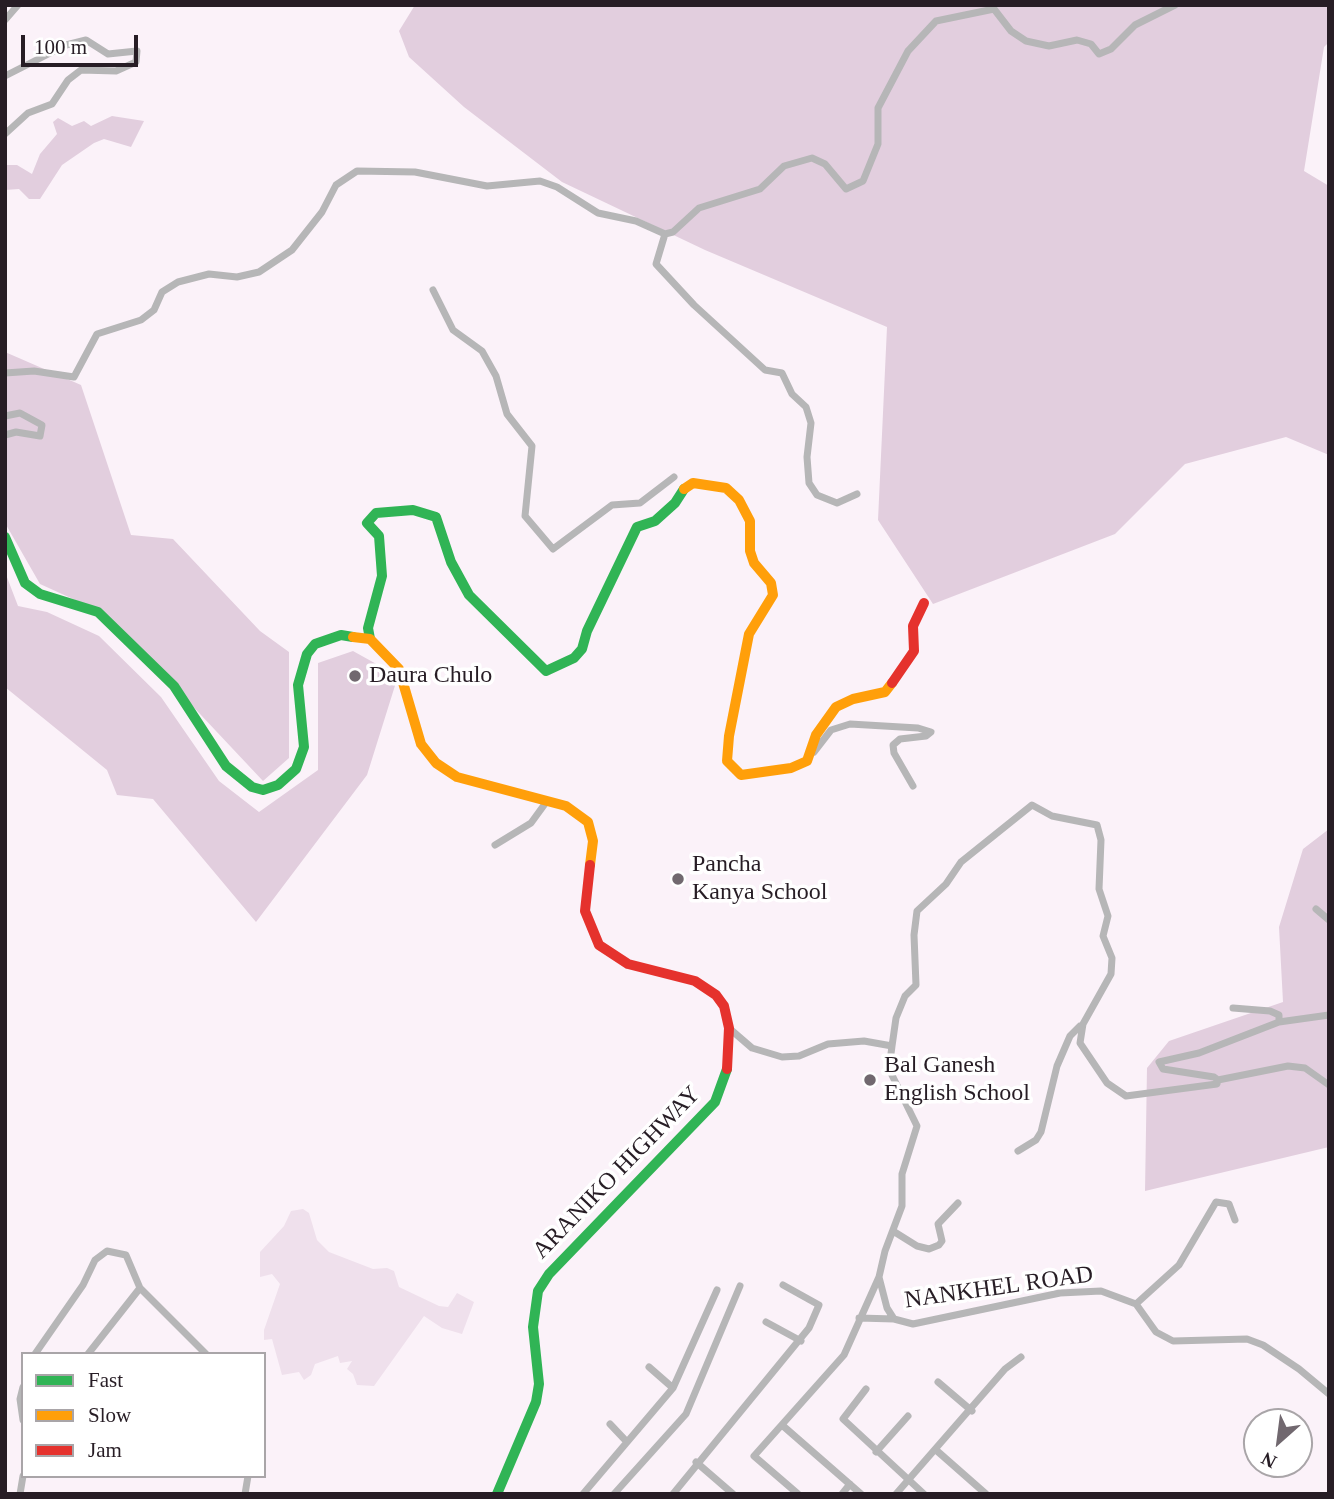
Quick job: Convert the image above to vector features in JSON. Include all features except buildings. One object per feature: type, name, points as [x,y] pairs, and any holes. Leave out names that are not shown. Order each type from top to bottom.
[{"type":"main road","points":[[5,537],[25,583],[40,594],[98,611],[174,686],[226,766],[237,778],[263,790],[278,785],[296,769],[304,747],[299,685],[307,654],[315,644],[341,635],[370,639],[368,628],[383,576],[379,536],[367,523],[376,513],[413,510],[436,517],[451,562],[469,595],[503,632],[546,671],[574,658],[582,649],[587,631],[637,527],[655,521],[675,503],[685,487],[693,483],[726,488],[739,500],[750,521],[750,551],[754,563],[771,583],[773,595],[749,634],[729,736],[727,761],[741,775],[790,768],[807,761],[821,727],[836,707],[853,699],[885,692],[914,651],[913,626],[924,603]]},
{"type":"main road","name":"ARANIKO HIGHWAY","points":[[370,639],[384,650],[399,669],[421,744],[436,763],[457,777],[547,800],[579,813],[591,828],[593,857],[585,911],[599,944],[628,964],[695,981],[707,987],[723,1006],[729,1028],[729,1061],[723,1087],[715,1102],[549,1274],[538,1291],[533,1326],[539,1384],[536,1402],[497,1494]]},
{"type":"street","points":[[5,20],[18,5]]},
{"type":"street","points":[[5,373],[34,371],[74,377],[97,334],[141,320],[154,310],[162,292],[178,282],[209,274],[237,277],[258,272],[292,250],[322,212],[336,185],[358,171],[415,172],[487,187],[540,181],[557,187],[598,213],[636,221],[664,234],[673,232],[699,208],[760,189],[784,166],[812,158],[825,164],[846,189],[863,181],[878,144],[878,108],[908,51],[936,21],[995,9],[1011,31],[1026,41],[1049,46],[1077,40],[1091,44],[1099,54],[1111,49],[1135,25],[1175,5]]},
{"type":"street","points":[[5,76],[65,45],[86,40],[108,54],[137,51],[136,62],[116,71],[82,70],[68,80],[52,104],[28,113],[5,134]]},
{"type":"street","points":[[664,234],[656,264],[694,305],[765,370],[782,373],[792,394],[806,407],[811,423],[807,457],[809,483],[817,495],[837,503],[857,494]]},
{"type":"street","points":[[433,290],[453,330],[482,351],[496,376],[507,414],[532,446],[524,516],[552,549],[612,505],[640,503],[674,477]]},
{"type":"street","points":[[5,416],[20,413],[42,425],[40,436],[16,432],[5,435]]},
{"type":"street","points":[[807,761],[831,730],[840,727],[850,724],[918,727],[931,732],[926,736],[900,739],[893,745],[894,753],[913,786]]},
{"type":"street","points":[[495,845],[531,823],[547,800]]},
{"type":"street","name":"NANKHEL ROAD","points":[[1083,1024],[1111,974],[1112,958],[1103,936],[1108,916],[1099,889],[1101,840],[1097,825],[1052,816],[1032,805],[961,862],[946,884],[917,911],[914,935],[916,985],[905,996],[896,1018],[889,1069],[917,1126],[902,1174],[902,1206],[879,1277],[887,1308],[894,1319],[913,1324],[1060,1293],[1101,1291],[1136,1304]]},
{"type":"street","points":[[1316,909],[1329,920]]},
{"type":"street","points":[[1233,1009],[1270,1011],[1279,1015],[1279,1022]]},
{"type":"street","points":[[1329,1015],[1279,1022],[1199,1053],[1159,1062],[1163,1069],[1214,1077],[1218,1080],[1288,1066],[1305,1068],[1329,1085]]},
{"type":"street","points":[[1083,1024],[1080,1033],[1083,1051],[1107,1083],[1126,1097],[1158,1090],[1204,1087],[1217,1084],[1218,1080]]},
{"type":"street","points":[[1018,1151],[1035,1140],[1041,1132],[1063,1049],[1070,1036],[1083,1024]]},
{"type":"street","points":[[729,1028],[752,1048],[782,1057],[799,1056],[828,1044],[864,1041],[892,1046]]},
{"type":"street","points":[[1235,1220],[1228,1204],[1216,1202],[1179,1265],[1136,1304],[1162,1338],[1193,1343],[1247,1339],[1264,1345],[1329,1394]]},
{"type":"street","points":[[893,1231],[917,1246],[929,1249],[939,1245],[942,1241],[938,1224],[958,1203]]},
{"type":"street","points":[[36,1352],[83,1285],[94,1260],[107,1251],[126,1255],[141,1288],[204,1352]]},
{"type":"street","points":[[798,1494],[754,1456],[844,1355],[879,1277]]},
{"type":"street","points":[[673,1494],[696,1462],[801,1341],[819,1305],[783,1285]]},
{"type":"street","points":[[617,1493],[686,1413],[740,1286]]},
{"type":"street","points":[[90,1352],[141,1288]]},
{"type":"street","points":[[583,1494],[673,1388],[718,1290]]},
{"type":"street","points":[[859,1318],[894,1319]]},
{"type":"street","points":[[765,1322],[801,1341]]},
{"type":"street","points":[[896,1494],[972,1411],[1006,1369],[1021,1357]]},
{"type":"street","points":[[649,1367],[673,1388]]},
{"type":"street","points":[[938,1382],[972,1411]]},
{"type":"street","points":[[866,1389],[843,1419],[924,1494]]},
{"type":"street","points":[[876,1452],[908,1416]]},
{"type":"street","points":[[610,1424],[627,1442]]},
{"type":"street","points":[[782,1425],[861,1494]]},
{"type":"street","points":[[936,1450],[986,1494]]},
{"type":"street","points":[[696,1462],[733,1494]]},
{"type":"street","points":[[842,1494],[850,1485]]},
{"type":"shaded area","points":[[415,5],[1329,5],[1329,42],[1324,47],[1304,171],[1329,186],[1329,455],[1286,437],[1185,464],[1115,534],[933,604],[878,520],[887,327],[705,250],[562,182],[464,107],[409,57],[399,31]]},
{"type":"shaded area","points":[[112,116],[144,121],[131,147],[104,139],[94,143],[62,165],[40,199],[29,199],[19,189],[5,190],[5,165],[17,165],[32,174],[40,154],[57,134],[53,122],[58,118],[72,126],[84,121],[91,126]]},
{"type":"shaded area","points":[[5,352],[81,385],[131,535],[173,539],[260,631],[289,652],[289,758],[263,781],[106,614],[40,584],[5,523]]},
{"type":"shaded area","points":[[5,572],[18,606],[47,612],[99,636],[161,697],[219,781],[259,812],[318,770],[318,663],[353,651],[398,676],[367,775],[256,922],[153,799],[117,795],[107,770],[5,687]]},
{"type":"shaded area","points":[[1329,829],[1329,1147],[1145,1191],[1147,1068],[1169,1041],[1283,1002],[1279,927],[1303,849]]},
{"type":"shaded area","points":[[303,1209],[309,1213],[317,1240],[329,1252],[373,1269],[387,1268],[394,1271],[399,1287],[439,1306],[448,1307],[457,1293],[474,1302],[462,1334],[442,1328],[424,1316],[374,1386],[357,1385],[353,1374],[347,1369],[352,1361],[340,1363],[338,1356],[315,1364],[311,1375],[304,1380],[299,1372],[282,1375],[272,1339],[264,1340],[264,1330],[280,1284],[272,1274],[260,1277],[260,1252],[284,1226],[291,1211]]},
{"type":"traffic: fast","points":[[370,639],[368,628],[382,576],[379,536],[367,523],[376,513],[413,510],[436,517],[451,562],[469,595],[546,671],[574,658],[582,649],[587,631],[637,527],[655,521],[675,503],[684,489]]},
{"type":"traffic: fast","points":[[5,537],[25,583],[40,594],[98,612],[174,686],[226,766],[252,787],[263,790],[278,785],[296,769],[304,747],[298,685],[307,654],[315,644],[341,635],[353,637]]},
{"type":"traffic: fast","points":[[497,1494],[536,1402],[539,1384],[533,1327],[538,1291],[549,1274],[715,1102],[727,1069]]},
{"type":"traffic: slow","points":[[684,489],[693,483],[726,488],[739,500],[750,521],[750,551],[754,563],[771,583],[773,595],[749,634],[729,736],[727,761],[741,775],[791,768],[807,761],[816,735],[836,707],[853,699],[885,692],[892,683]]},
{"type":"traffic: slow","points":[[353,637],[370,639],[399,669],[421,744],[436,763],[457,777],[566,806],[588,822],[593,841],[590,865]]},
{"type":"traffic: jam","points":[[892,683],[914,651],[913,626],[924,603]]},
{"type":"traffic: jam","points":[[590,865],[585,911],[599,945],[628,964],[695,981],[716,995],[724,1006],[729,1028],[727,1069]]},
{"type":"place","name":"Daura Chulo","points":[[355,676]]},
{"type":"place","name":"Pancha Kanya School","points":[[678,879]]},
{"type":"place","name":"Bal Ganesh English School","points":[[870,1080]]}]
